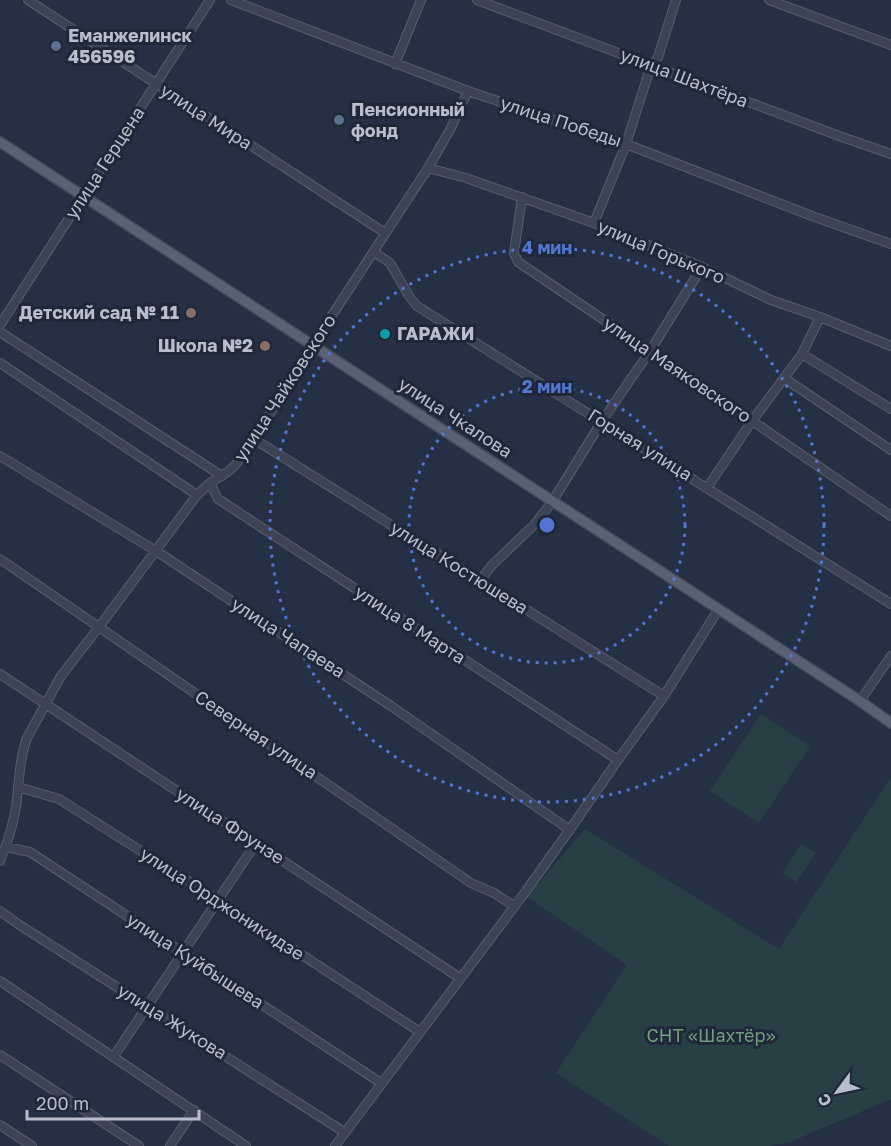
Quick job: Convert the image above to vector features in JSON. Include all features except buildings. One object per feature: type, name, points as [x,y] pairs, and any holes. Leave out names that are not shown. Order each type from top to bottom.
[{"type":"main road","name":"улица Чкалова","points":[[0,142],[891,723]]},
{"type":"street","name":"улица Мира","points":[[28,0],[385,233]]},
{"type":"street","name":"улица Герцена","points":[[0,325],[210,0]]},
{"type":"street","name":"улица Победы","points":[[231,0],[468,91],[626,144],[891,244]]},
{"type":"street","points":[[395,64],[421,0]]},
{"type":"street","name":"улица Шахтёра","points":[[477,0],[891,154]]},
{"type":"street","points":[[594,223],[626,144],[648,75],[658,57],[676,0]]},
{"type":"street","points":[[769,0],[891,45]]},
{"type":"street","name":"улица Чайковского","points":[[0,861],[16,810],[23,747],[61,676],[197,495],[236,464],[254,439],[428,168],[451,128],[468,91]]},
{"type":"street","name":"улица Горького","points":[[428,168],[466,178],[594,223],[702,267],[771,300],[891,346]]},
{"type":"street","name":"улица Маяковского","points":[[522,197],[514,253],[518,262],[891,516]]},
{"type":"street","name":"Горная улица","points":[[374,252],[390,263],[417,306],[891,604]]},
{"type":"street","points":[[480,581],[492,565],[534,525],[552,502],[702,267]]},
{"type":"street","points":[[707,488],[752,421],[802,354],[820,317]]},
{"type":"street","points":[[0,332],[222,476]]},
{"type":"street","points":[[802,354],[891,408]]},
{"type":"street","points":[[0,363],[197,495]]},
{"type":"street","points":[[784,378],[891,450]]},
{"type":"street","name":"улица Костюшева","points":[[254,439],[664,696]]},
{"type":"street","name":"улица Чапаева","points":[[0,456],[156,551],[391,706],[570,830]]},
{"type":"street","name":"улица 8 Марта","points":[[210,483],[218,499],[618,760]]},
{"type":"street","name":"Северная улица","points":[[0,559],[471,883],[494,893],[514,906]]},
{"type":"street","points":[[334,1146],[570,830],[664,696],[718,610]]},
{"type":"street","points":[[860,701],[891,656]]},
{"type":"street","name":"улица Фрунзе","points":[[0,674],[460,978]]},
{"type":"street","name":"улица Орджоникидзе","points":[[18,787],[59,799],[420,1032]]},
{"type":"street","points":[[114,1056],[256,843]]},
{"type":"street","name":"улица Куйбышева","points":[[6,847],[30,852],[381,1083]]},
{"type":"street","name":"улица Жукова","points":[[0,911],[344,1132]]},
{"type":"street","points":[[0,981],[246,1146]]},
{"type":"street","points":[[0,1055],[139,1146]]},
{"type":"street","points":[[170,1146],[194,1110]]},
{"type":"street","points":[[0,1125],[32,1146]]},
{"type":"green space","points":[[761,714],[810,746],[759,823],[710,791]]},
{"type":"green space","name":"СНТ «Шахтёр»","points":[[891,777],[891,1099],[790,1142],[768,1146],[669,1146],[556,1073],[627,965],[527,897],[585,829],[779,949]]},
{"type":"green space","points":[[801,844],[816,853],[796,882],[782,873]]},
{"type":"place","name":"Еманжелинск 456596","points":[[56,46]]},
{"type":"place","name":"Пенсионный фонд","points":[[339,120]]},
{"type":"place","name":"Детский сад № 11","points":[[191,313]]},
{"type":"place","name":"ГАРАЖИ","points":[[385,334]]},
{"type":"place","name":"Школа №2","points":[[265,346]]}]
